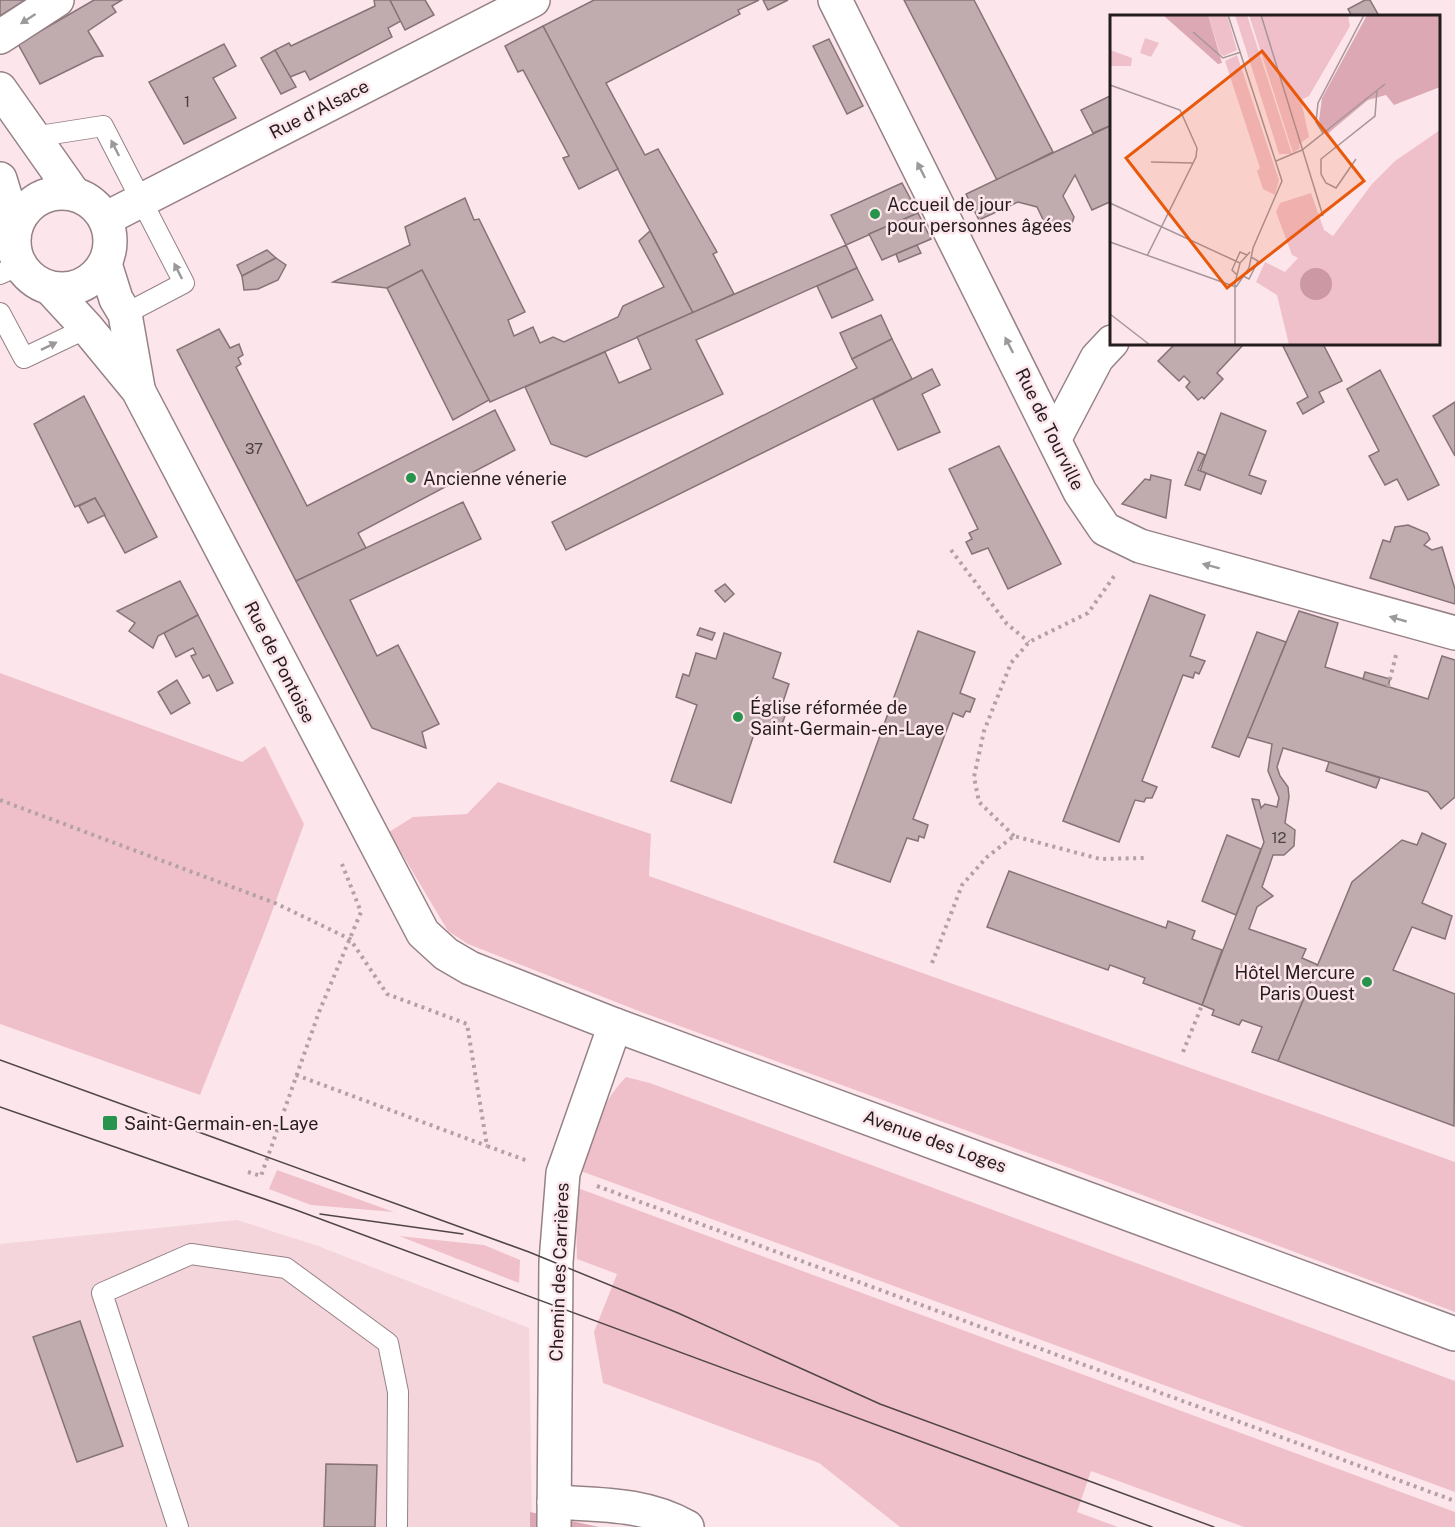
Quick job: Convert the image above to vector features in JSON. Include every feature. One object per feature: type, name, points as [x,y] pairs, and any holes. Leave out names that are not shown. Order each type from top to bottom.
[{"type":"main road","points":[[0,37],[57,0]]},
{"type":"main road","name":"Rue d'Alsace","points":[[105,219],[533,0]]},
{"type":"main road","name":"Rue de Tourville","points":[[836,0],[1080,492],[1105,529],[1133,543],[1455,633]]},
{"type":"main road","points":[[0,89],[74,194],[98,208],[105,219],[110,231],[111,244],[105,264],[92,280],[79,287],[65,290],[51,289],[10,270],[15,228],[0,179]]},
{"type":"main road","points":[[15,228],[22,214],[32,203],[59,193],[74,194]]},
{"type":"main road","name":"Rue de Pontoise","points":[[105,264],[116,299],[125,314],[138,390]]},
{"type":"main road","name":"Rue de Pontoise","points":[[51,289],[87,328],[138,390],[423,933]]},
{"type":"main road","points":[[1055,438],[1097,358],[1110,344]]},
{"type":"main road","name":"Avenue des Loges","points":[[423,933],[446,954],[470,968],[615,1025],[1455,1334]]},
{"type":"main road","name":"Chemin des Carrières","points":[[554,1514],[556,1262],[563,1173],[615,1025]]},
{"type":"main road","points":[[554,1514],[641,1507],[669,1516],[687,1527]]},
{"type":"lane","points":[[33,137],[103,126],[142,200],[184,283],[125,314]]},
{"type":"lane","points":[[0,313],[24,358],[87,328]]},
{"type":"lane","points":[[178,1527],[102,1293],[191,1254],[286,1268],[388,1343],[398,1392],[397,1527]]},
{"type":"path","points":[[1133,543],[1110,584],[1088,613],[1029,642],[1011,663],[984,731],[974,777],[979,802],[1014,836],[1100,859],[1145,858]]},
{"type":"path","points":[[951,550],[1007,624],[1029,642]]},
{"type":"path","points":[[0,800],[275,903],[350,939],[387,994],[467,1024],[487,1146]]},
{"type":"path","points":[[932,963],[962,885],[987,857],[1014,836]]},
{"type":"path","points":[[249,1172],[261,1176],[319,1011],[350,939]]},
{"type":"path","points":[[1184,1052],[1202,1005]]},
{"type":"path","points":[[296,1075],[1455,1501]]},
{"type":"shaded area","points":[[0,673],[242,762],[265,746],[304,824],[200,1095],[0,1024]]},
{"type":"shaded area","points":[[498,782],[651,834],[649,876],[1455,1162],[1455,1312],[1078,1171],[644,1013],[468,944],[448,931],[389,832],[413,817],[467,814]]},
{"type":"shaded area","points":[[626,1077],[650,1083],[1455,1381],[1455,1492],[578,1170],[603,1109]]},
{"type":"shaded area","points":[[277,1170],[394,1212],[311,1205],[269,1189]]},
{"type":"shaded area","points":[[575,1187],[1455,1512],[1455,1527],[1244,1527],[1091,1471],[1077,1512],[1118,1527],[900,1527],[819,1463],[603,1383],[594,1332],[617,1274],[577,1259]]},
{"type":"shaded area","points":[[237,1220],[318,1246],[529,1328],[532,1527],[0,1527],[0,1244]]},
{"type":"shaded area","points":[[399,1236],[484,1245],[520,1260],[519,1283]]},
{"type":"shaded area","points":[[530,1512],[599,1527],[530,1527]]},
{"type":"building","points":[[0,0],[25,0],[0,16]]},
{"type":"building","points":[[94,0],[122,0],[112,6],[116,12],[88,31],[103,56],[95,57],[40,84],[18,44]]},
{"type":"building","points":[[374,0],[390,0],[401,21],[388,28],[392,37],[310,80],[305,71],[290,77],[275,50],[289,43],[291,46],[375,6]]},
{"type":"building","points":[[390,0],[425,0],[434,15],[405,30]]},
{"type":"building","points":[[594,0],[759,0],[738,10],[740,14],[606,83],[645,155],[658,149],[717,252],[713,254],[734,294],[693,313],[543,26]]},
{"type":"building","points":[[763,0],[788,0],[768,10]]},
{"type":"building","points":[[904,0],[974,0],[1053,152],[997,180]]},
{"type":"building","points":[[1365,0],[1370,0],[1378,15],[1351,15],[1348,9]]},
{"type":"building","points":[[543,26],[618,169],[579,189],[563,158],[569,156],[523,70],[518,72],[505,46]]},
{"type":"building","points":[[829,39],[863,106],[847,114],[813,46]]},
{"type":"building","points":[[224,44],[236,66],[213,78],[236,118],[184,144],[149,82]]},
{"type":"building","points":[[275,50],[296,87],[281,94],[261,58]]},
{"type":"building","points":[[1110,96],[1110,126],[1093,133],[1081,110]]},
{"type":"building","points":[[1110,126],[1110,202],[1092,210],[1075,175],[1063,196],[1074,217],[1070,229],[1058,233],[1048,230],[1037,207],[1018,202],[979,220],[966,194]]},
{"type":"building","name":"Accueil de jour pour personnes âgées","points":[[902,183],[918,213],[846,245],[831,215]]},
{"type":"building","points":[[465,198],[474,220],[479,219],[525,312],[508,320],[514,336],[533,327],[540,343],[553,337],[564,342],[618,317],[623,306],[664,287],[639,241],[650,231],[693,313],[490,402],[422,270],[387,288],[333,282],[410,245],[405,227]]},
{"type":"building","points":[[918,213],[931,239],[882,260],[869,234]]},
{"type":"building","points":[[846,245],[857,268],[696,340],[723,394],[586,457],[551,444],[525,387],[605,352],[619,383],[651,369],[637,337]]},
{"type":"building","points":[[917,245],[921,253],[899,262],[896,254]]},
{"type":"building","points":[[267,250],[276,258],[242,276],[237,265]]},
{"type":"building","points":[[276,258],[286,265],[278,280],[258,289],[244,290],[242,276]]},
{"type":"building","points":[[857,268],[873,300],[832,318],[817,286]]},
{"type":"building","points":[[422,270],[489,400],[453,420],[387,288]]},
{"type":"building","points":[[881,315],[892,339],[852,359],[840,333]]},
{"type":"building","name":"Ancienne vénerie","points":[[219,329],[230,348],[239,344],[243,355],[238,358],[241,364],[236,367],[307,506],[495,410],[515,450],[358,533],[366,548],[296,581],[177,350]]},
{"type":"building","points":[[892,339],[912,379],[566,550],[552,522],[857,368],[852,359]]},
{"type":"building","points":[[1174,345],[1243,345],[1217,373],[1223,379],[1204,399],[1202,397],[1198,400],[1186,387],[1190,382],[1184,376],[1179,381],[1158,361]]},
{"type":"building","points":[[1282,345],[1324,345],[1342,381],[1319,392],[1324,402],[1303,414],[1297,403],[1308,397]]},
{"type":"building","points":[[932,369],[940,385],[922,394],[940,432],[898,450],[873,399]]},
{"type":"building","points":[[1380,370],[1439,485],[1408,500],[1397,479],[1385,485],[1369,456],[1379,451],[1347,389]]},
{"type":"building","points":[[84,396],[157,537],[125,553],[95,498],[75,507],[34,424]]},
{"type":"building","points":[[1455,402],[1455,456],[1433,416]]},
{"type":"building","points":[[1221,413],[1266,431],[1249,475],[1266,481],[1261,494],[1200,471]]},
{"type":"building","points":[[999,446],[1061,564],[1008,589],[988,548],[972,554],[966,542],[972,539],[969,533],[978,529],[949,469]]},
{"type":"building","points":[[1198,452],[1205,455],[1198,470],[1206,473],[1200,490],[1185,485]]},
{"type":"building","points":[[1151,475],[1171,480],[1166,518],[1122,504],[1145,479],[1150,480]]},
{"type":"building","points":[[95,498],[105,515],[88,523],[79,506]]},
{"type":"building","points":[[463,502],[481,539],[350,600],[377,656],[398,645],[439,724],[422,732],[426,748],[372,728],[296,581]]},
{"type":"building","points":[[1408,525],[1427,533],[1430,539],[1424,545],[1432,550],[1442,547],[1455,589],[1455,604],[1370,578],[1383,540],[1390,542],[1395,527]]},
{"type":"building","points":[[180,581],[198,615],[158,636],[153,648],[129,631],[135,623],[117,611]]},
{"type":"building","points":[[725,584],[734,594],[725,602],[715,591]]},
{"type":"building","points":[[1150,595],[1205,615],[1190,656],[1205,661],[1199,674],[1195,672],[1193,678],[1183,675],[1142,781],[1157,787],[1152,798],[1146,798],[1144,802],[1135,800],[1119,842],[1063,821]]},
{"type":"building","points":[[1299,611],[1338,623],[1325,667],[1428,699],[1442,656],[1455,660],[1455,797],[1441,809],[1428,792],[1283,748],[1277,767],[1288,787],[1289,797],[1285,823],[1295,830],[1294,846],[1284,855],[1273,855],[1262,887],[1273,896],[1257,907],[1249,929],[1306,949],[1302,958],[1318,965],[1278,1061],[1252,1052],[1262,1027],[1242,1020],[1239,1025],[1212,1015],[1214,1010],[1202,1005],[1264,842],[1252,799],[1259,800],[1261,808],[1265,804],[1277,807],[1279,798],[1268,771],[1272,744],[1247,737]]},
{"type":"building","points":[[198,615],[233,683],[217,691],[209,675],[203,678],[191,656],[196,654],[193,648],[176,657],[164,633]]},
{"type":"building","points":[[700,628],[715,633],[712,640],[697,635]]},
{"type":"building","points":[[918,631],[975,652],[960,693],[975,699],[970,712],[966,711],[963,717],[953,713],[913,819],[928,825],[924,838],[919,836],[918,841],[907,838],[890,882],[834,862]]},
{"type":"building","points":[[1257,632],[1286,642],[1239,757],[1212,747]]},
{"type":"building","name":"Église réformée de Saint-Germain-en-Laye","points":[[724,633],[781,653],[773,678],[789,684],[781,708],[787,710],[779,733],[757,725],[731,803],[671,781],[697,705],[676,697],[683,674],[689,676],[696,653],[716,659]]},
{"type":"building","points":[[1365,672],[1390,679],[1388,687],[1363,679]]},
{"type":"building","points":[[177,680],[190,703],[171,714],[158,692]]},
{"type":"building","points":[[1329,762],[1380,778],[1376,788],[1326,771]]},
{"type":"building","name":"Hôtel Mercure Paris Ouest","points":[[1422,833],[1446,844],[1422,903],[1452,916],[1445,939],[1412,927],[1393,970],[1455,994],[1454,1126],[1278,1061],[1352,882],[1402,840],[1417,845]]},
{"type":"building","points":[[1227,835],[1261,849],[1236,915],[1202,901]]},
{"type":"building","points":[[1009,871],[1166,928],[1168,921],[1195,931],[1192,939],[1222,950],[1202,1005],[1143,983],[1145,978],[1110,965],[1108,970],[987,927]]},
{"type":"building","points":[[80,1321],[123,1446],[77,1462],[33,1337]]},
{"type":"building","points":[[326,1464],[377,1465],[375,1527],[324,1527]]},
{"type":"tram line","points":[[0,1060],[529,1252],[678,1313],[880,1404],[1214,1527]]},
{"type":"tram line","points":[[0,1107],[296,1210],[1152,1527]]},
{"type":"tram line","points":[[320,1214],[463,1234]]},
{"type":"place","name":"Accueil de jour pour personnes âgées","points":[[875,214]]},
{"type":"place","name":"Ancienne vénerie","points":[[411,478]]},
{"type":"place","name":"Église réformée de Saint-Germain-en-Laye","points":[[738,717]]},
{"type":"place","name":"Hôtel Mercure Paris Ouest","points":[[1367,982]]},
{"type":"place","name":"Saint-Germain-en-Laye","points":[[110,1123]]}]
